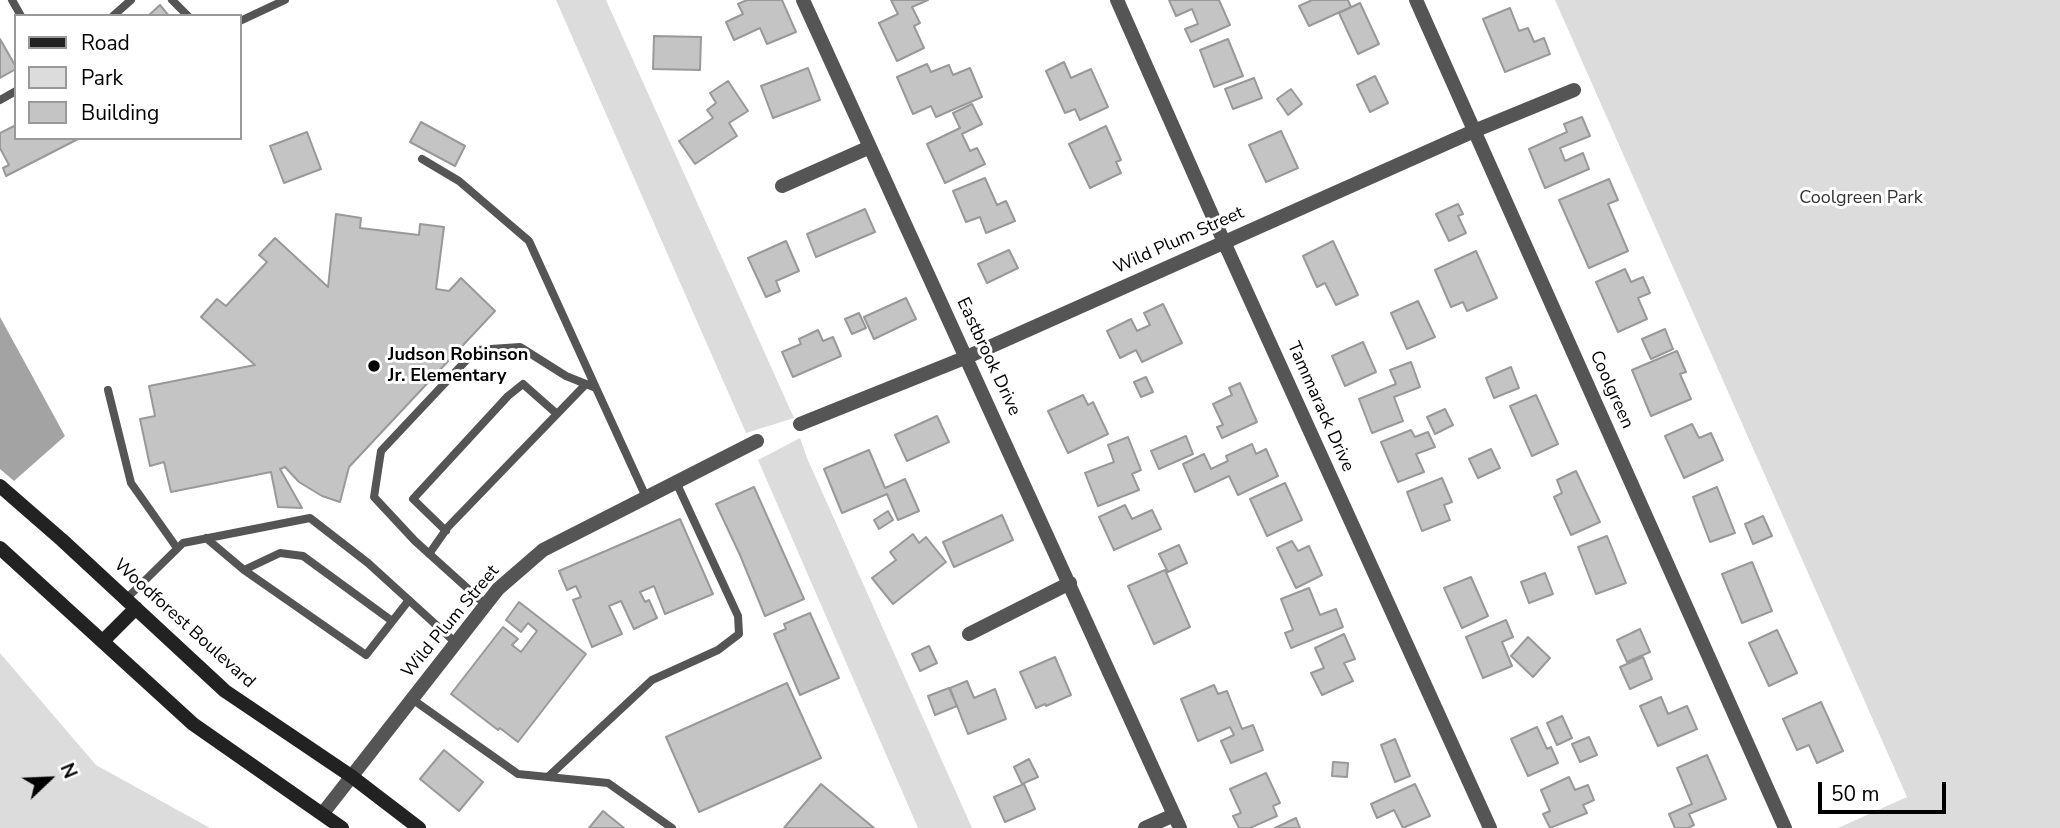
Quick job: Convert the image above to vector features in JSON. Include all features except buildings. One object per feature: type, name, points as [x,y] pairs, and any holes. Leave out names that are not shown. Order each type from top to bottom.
[{"type":"main road","name":"Woodforest Boulevard","points":[[0,486],[225,691],[351,776],[418,828]]},
{"type":"main road","points":[[0,548],[194,724],[342,828]]},
{"type":"main road","points":[[103,641],[131,603]]},
{"type":"street","name":"Eastbrook Drive","points":[[803,0],[1177,822],[1145,828]]},
{"type":"street","name":"Tammarack Drive","points":[[1117,0],[1490,828]]},
{"type":"street","name":"Coolgreen","points":[[1416,0],[1785,828]]},
{"type":"street","name":"Wild Plum Street","points":[[800,424],[967,357],[1474,131],[1574,90]]},
{"type":"street","points":[[782,186],[870,148]]},
{"type":"street","name":"Wild Plum Street","points":[[323,813],[498,589],[543,550],[757,441]]},
{"type":"street","points":[[969,634],[1070,583]]},
{"type":"lane","points":[[115,14],[131,0]]},
{"type":"lane","points":[[172,0],[186,14]]},
{"type":"lane","points":[[242,20],[285,0]]},
{"type":"lane","points":[[422,159],[458,181],[529,241],[646,497]]},
{"type":"lane","points":[[486,605],[429,554],[373,497],[380,452],[476,350],[520,347],[566,376],[596,388]]},
{"type":"lane","points":[[446,531],[413,499],[508,396],[523,384],[557,414]]},
{"type":"lane","points":[[429,554],[446,531],[586,384]]},
{"type":"lane","points":[[108,390],[131,483],[177,548]]},
{"type":"lane","points":[[548,777],[652,680],[718,650],[739,634],[738,616],[676,482]]},
{"type":"lane","points":[[131,603],[183,543],[310,518],[368,563],[456,643]]},
{"type":"lane","points":[[206,538],[244,570],[366,654],[409,600]]},
{"type":"lane","points":[[244,570],[280,553],[303,556],[392,621]]},
{"type":"lane","points":[[412,699],[518,774],[608,783],[672,828]]},
{"type":"green space","points":[[556,0],[606,0],[794,418],[746,433]]},
{"type":"green space","name":"Coolgreen Park","points":[[1555,0],[2060,0],[2060,828],[1838,828],[1907,797]]},
{"type":"green space","points":[[800,438],[972,828],[918,828],[758,460]]},
{"type":"green space","points":[[0,653],[96,765],[210,828],[0,828]]},
{"type":"shaded area","points":[[0,317],[65,436],[14,481],[0,469]]},
{"type":"place","name":"Judson Robinson Jr. Elementary","points":[[374,366]]}]
